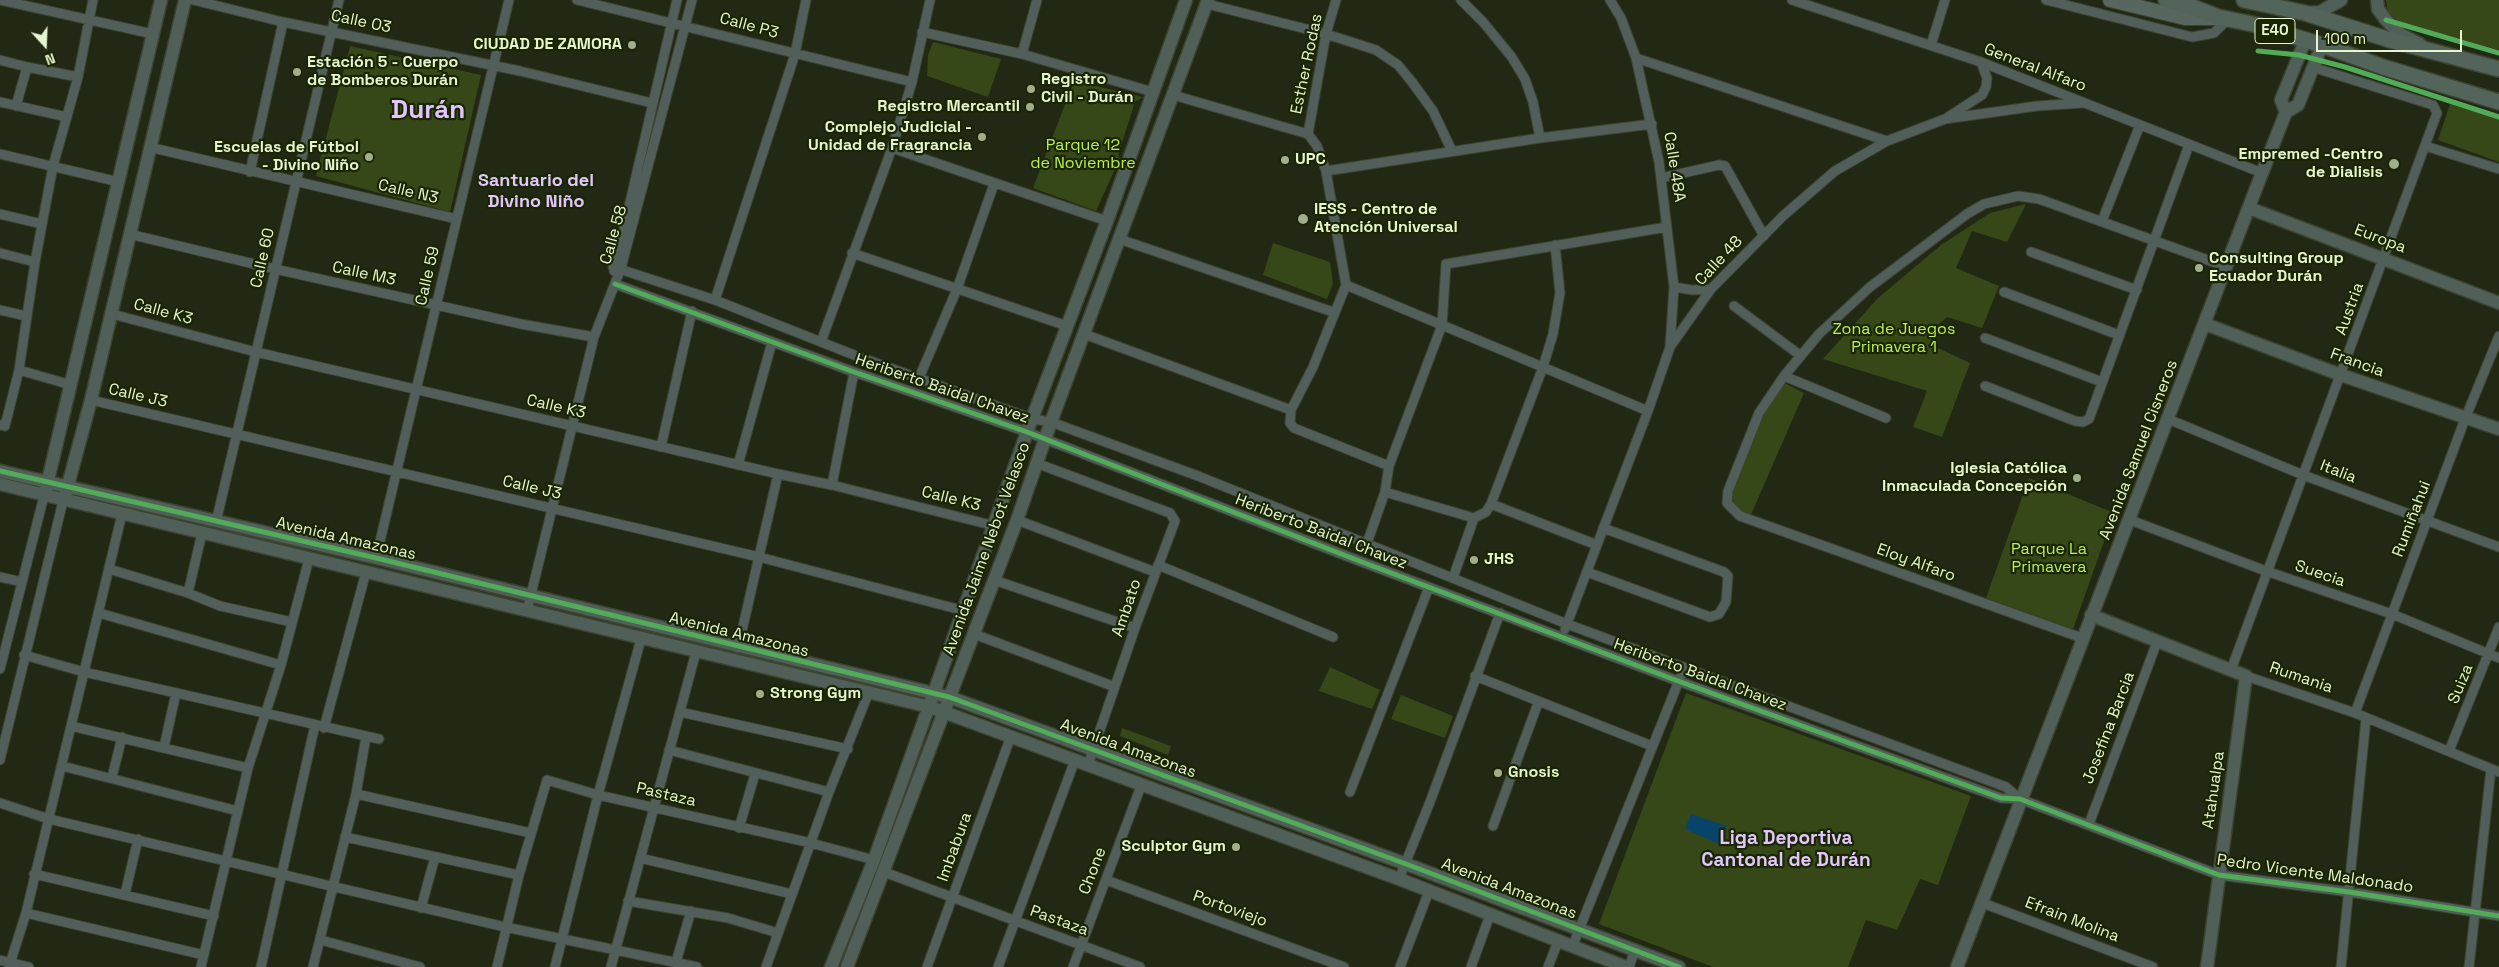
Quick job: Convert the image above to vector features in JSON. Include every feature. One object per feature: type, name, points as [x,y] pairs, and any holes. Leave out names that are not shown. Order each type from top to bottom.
[{"type":"highway","name":"E40","points":[[2166,0],[2190,6],[2223,18],[2257,25],[2322,45],[2383,68],[2499,102]]},
{"type":"highway","name":"E40","points":[[2244,0],[2299,12],[2499,70]]},
{"type":"main road","name":"E40","points":[[2110,0],[2185,18],[2223,18]]},
{"type":"main road","name":"E40","points":[[2282,0],[2299,12]]},
{"type":"street","points":[[0,0],[153,34]]},
{"type":"street","points":[[0,425],[5,426],[19,370],[35,262],[53,166],[78,77],[93,0]]},
{"type":"street","points":[[0,669],[48,482],[161,0]]},
{"type":"street","points":[[0,760],[24,655],[112,314],[128,234],[185,0]]},
{"type":"street","name":"Calle O3","points":[[193,0],[283,22],[493,65],[652,103]]},
{"type":"street","name":"Calle 60","points":[[216,522],[339,0]]},
{"type":"street","name":"Calle 59","points":[[376,558],[509,0]]},
{"type":"street","name":"Calle P3","points":[[578,0],[912,82]]},
{"type":"street","name":"Calle 58","points":[[615,284],[652,103],[677,0]]},
{"type":"street","name":"Calle 58","points":[[618,268],[692,0]]},
{"type":"street","points":[[715,300],[795,54],[806,0]]},
{"type":"street","points":[[821,342],[892,148],[912,82],[930,0]]},
{"type":"street","points":[[1022,54],[1037,0]]},
{"type":"street","name":"Esther Rodas","points":[[1308,134],[1326,34],[1336,0]]},
{"type":"street","name":"Calle 48A","points":[[1610,0],[1621,18],[1636,58],[1652,124],[1661,178],[1674,287],[1670,347]]},
{"type":"street","name":"General Alfaro","points":[[1792,0],[1981,62],[2262,173]]},
{"type":"street","points":[[1931,45],[1945,0]]},
{"type":"street","points":[[2046,0],[2192,37],[2214,33],[2223,18]]},
{"type":"street","points":[[2299,12],[2320,12],[2341,0]]},
{"type":"street","points":[[2376,0],[2381,14],[2400,34],[2436,52]]},
{"type":"street","name":"Avenida Jaime Nebot Velasco","points":[[831,967],[874,860],[965,611],[1027,432],[1107,222],[1184,1]]},
{"type":"street","points":[[1207,2],[1326,34],[1376,50],[1398,65],[1433,111],[1452,151]]},
{"type":"street","name":"Avenida Jaime Nebot Velasco","points":[[847,967],[1017,520],[1045,438],[1207,2]]},
{"type":"street","points":[[1466,2],[1511,56],[1525,79],[1533,102],[1540,138]]},
{"type":"street","points":[[250,172],[283,22]]},
{"type":"street","points":[[922,32],[1022,54],[1153,92]]},
{"type":"street","name":"Avenida Samuel Cisneros","points":[[2286,112],[2282,100],[2305,41]]},
{"type":"street","name":"Avenida Samuel Cisneros","points":[[1957,967],[1980,902],[2091,615],[2130,520],[2286,112],[2298,105],[2322,45]]},
{"type":"street","points":[[1636,58],[1887,141]]},
{"type":"street","points":[[0,60],[78,77]]},
{"type":"street","points":[[1945,119],[1982,95],[1986,87],[1986,78],[1981,62]]},
{"type":"street","points":[[16,106],[27,66]]},
{"type":"street","name":"Austria","points":[[2230,670],[2385,258],[2437,109],[2433,105],[2312,67]]},
{"type":"street","points":[[1173,95],[1308,134],[1320,151],[1326,172],[1346,285],[1333,312],[1313,367],[1291,410],[1290,422],[1294,428],[1389,466]]},
{"type":"street","points":[[0,102],[67,117]]},
{"type":"street","name":"Calle 48","points":[[1562,636],[1648,411],[1670,347],[1711,289],[1764,236],[1835,171],[1887,141],[1945,119],[2037,106],[2084,103]]},
{"type":"street","points":[[1326,172],[1540,138],[1652,124]]},
{"type":"street","points":[[2102,222],[2140,125]]},
{"type":"street","points":[[1986,386],[2081,422],[2090,416],[2189,145]]},
{"type":"street","points":[[2425,146],[2499,169]]},
{"type":"street","name":"Calle N3","points":[[149,147],[457,219]]},
{"type":"street","points":[[892,148],[1107,222]]},
{"type":"street","points":[[0,154],[119,182]]},
{"type":"street","points":[[1661,178],[1719,165],[1725,166],[1764,236]]},
{"type":"street","points":[[919,378],[956,289],[994,184]]},
{"type":"street","points":[[1886,418],[1784,376],[1819,334],[1870,287],[1967,214],[1984,204],[2018,196],[2039,198],[2227,267]]},
{"type":"street","name":"Europa","points":[[2249,208],[2385,258],[2499,303]]},
{"type":"street","points":[[0,214],[42,224]]},
{"type":"street","points":[[1367,543],[1385,492],[1389,466],[1442,325],[1446,264],[1667,227]]},
{"type":"street","name":"Calle M3","points":[[128,234],[436,305],[594,337]]},
{"type":"street","points":[[1119,239],[1333,312]]},
{"type":"street","points":[[1385,492],[1474,518],[1486,512],[1491,504],[1543,367],[1552,334],[1560,292],[1555,246]]},
{"type":"street","points":[[2030,252],[2136,290]]},
{"type":"street","points":[[0,253],[35,262]]},
{"type":"street","points":[[852,253],[1067,326]]},
{"type":"street","name":"Heriberto Baidal Chavez","points":[[618,268],[715,300],[919,378],[1033,419],[1051,422],[1198,476],[1567,624],[2006,787],[2020,799]]},
{"type":"street","points":[[527,611],[550,508],[594,337],[615,284]]},
{"type":"street","name":"Heriberto Baidal Chavez","points":[[615,284],[854,372],[1045,438],[1678,681],[2001,798],[2020,799]]},
{"type":"street","points":[[1346,285],[1648,411]]},
{"type":"street","points":[[1674,287],[1711,289]]},
{"type":"street","points":[[2004,292],[2119,335]]},
{"type":"street","points":[[1734,306],[1801,356]]},
{"type":"street","points":[[0,310],[26,316]]},
{"type":"street","points":[[661,447],[692,311]]},
{"type":"street","name":"Calle K3","points":[[112,314],[256,352],[738,465],[832,485],[995,526]]},
{"type":"street","name":"Francia","points":[[2204,324],[2341,375],[2465,419],[2499,429]]},
{"type":"street","points":[[1084,334],[1291,410]]},
{"type":"street","name":"Rumiñahui","points":[[2355,713],[2465,419],[2499,336]]},
{"type":"street","points":[[1985,338],[2102,382]]},
{"type":"street","points":[[738,465],[772,342]]},
{"type":"street","points":[[19,370],[71,385]]},
{"type":"street","points":[[832,485],[854,372]]},
{"type":"street","name":"Eloy Alfaro","points":[[1784,376],[1760,413],[1728,490],[1728,503],[1740,516],[2082,638]]},
{"type":"street","name":"Calle J3","points":[[91,400],[759,557],[965,611]]},
{"type":"street","name":"Italia","points":[[2168,419],[2303,474],[2499,547]]},
{"type":"street","points":[[1036,463],[1170,513],[1175,521],[1156,568],[1333,637]]},
{"type":"street","name":"Avenida Amazonas","points":[[0,470],[68,488],[376,558],[738,648],[950,697],[1406,864],[1679,967]]},
{"type":"street","points":[[738,648],[778,474]]},
{"type":"street","name":"Avenida Amazonas","points":[[0,484],[63,501],[930,706],[1088,764],[1141,786],[1399,879],[1490,915],[1559,939],[1627,967]]},
{"type":"street","points":[[1491,504],[1597,545]]},
{"type":"street","points":[[9,965],[26,913],[122,514]]},
{"type":"street","points":[[1453,578],[1474,518]]},
{"type":"street","name":"Ambato","points":[[1017,520],[1156,568],[1088,764]]},
{"type":"street","name":"Suecia","points":[[2130,520],[2266,571],[2392,614],[2499,658]]},
{"type":"street","points":[[1587,572],[1710,617],[1718,614],[1726,602],[1729,581],[1724,572],[1603,528]]},
{"type":"street","points":[[188,593],[202,533]]},
{"type":"street","points":[[200,967],[214,916],[248,768],[281,665],[308,559]]},
{"type":"street","points":[[109,569],[188,593],[220,606],[292,622]]},
{"type":"street","points":[[324,728],[366,572]]},
{"type":"street","points":[[0,577],[22,582]]},
{"type":"street","points":[[994,580],[1135,628]]},
{"type":"street","points":[[1350,792],[1429,587]]},
{"type":"street","points":[[99,613],[281,665]]},
{"type":"street","points":[[1399,879],[1500,613]]},
{"type":"street","name":"Rumania","points":[[2091,615],[2246,676],[2355,713],[2495,770]]},
{"type":"street","name":"Suiza","points":[[2449,752],[2499,628]]},
{"type":"street","points":[[974,634],[1116,687]]},
{"type":"street","points":[[555,967],[598,795],[642,639]]},
{"type":"street","name":"Josefina Barcia","points":[[2089,824],[2157,642]]},
{"type":"street","points":[[611,967],[696,652]]},
{"type":"street","points":[[24,655],[84,672],[324,728],[380,739]]},
{"type":"street","points":[[1573,945],[1684,668]]},
{"type":"street","points":[[1475,676],[1538,703],[1652,746]]},
{"type":"street","name":"Atahualpa","points":[[2207,967],[2246,676]]},
{"type":"street","points":[[766,967],[829,792],[848,749],[869,692]]},
{"type":"street","points":[[164,747],[176,693]]},
{"type":"street","points":[[1493,826],[1538,703]]},
{"type":"street","points":[[680,712],[848,749]]},
{"type":"street","points":[[2341,967],[2366,719]]},
{"type":"street","points":[[262,967],[315,725]]},
{"type":"street","points":[[71,726],[248,768]]},
{"type":"street","name":"Imbabura","points":[[927,967],[1011,736]]},
{"type":"street","points":[[112,777],[122,737]]},
{"type":"street","points":[[313,967],[335,887],[356,794],[366,737]]},
{"type":"street","points":[[669,750],[829,792]]},
{"type":"street","points":[[998,967],[1075,760]]},
{"type":"street","points":[[62,766],[112,777],[238,811]]},
{"type":"street","points":[[2469,967],[2495,770]]},
{"type":"street","points":[[739,828],[755,774]]},
{"type":"street","name":"Pastaza","points":[[497,967],[519,875],[548,780],[598,795],[811,843],[874,860]]},
{"type":"street","name":"Chone","points":[[1073,967],[1141,786]]},
{"type":"street","points":[[356,794],[531,833]]},
{"type":"street","name":"Pedro Vicente Maldonado","points":[[2020,799],[2219,875],[2350,892],[2499,916]]},
{"type":"street","points":[[0,804],[49,819],[421,908],[697,967]]},
{"type":"street","points":[[345,837],[519,875]]},
{"type":"street","points":[[125,894],[138,839]]},
{"type":"street","points":[[421,908],[436,857]]},
{"type":"street","points":[[640,858],[792,894]]},
{"type":"street","name":"Pastaza","points":[[884,872],[1140,967]]},
{"type":"street","points":[[34,874],[214,916]]},
{"type":"street","name":"Portoviejo","points":[[1106,880],[1344,967]]},
{"type":"street","points":[[1400,967],[1429,891]]},
{"type":"street","points":[[628,901],[728,918],[778,933]]},
{"type":"street","name":"Efrain Molina","points":[[1980,902],[2153,967]]},
{"type":"street","points":[[676,962],[691,911]]},
{"type":"street","points":[[26,913],[204,954]]},
{"type":"street","points":[[1471,967],[1490,915]]},
{"type":"street","points":[[1548,967],[1559,939]]},
{"type":"street","points":[[321,940],[420,967]]},
{"type":"street","points":[[1627,967],[1635,950]]},
{"type":"street","points":[[0,960],[9,965],[29,967]]},
{"type":"green space","points":[[2386,0],[2499,0],[2499,50],[2400,23],[2388,12]]},
{"type":"green space","points":[[933,42],[1001,59],[988,97],[927,76],[928,55]]},
{"type":"green space","points":[[350,46],[481,75],[450,212],[316,176]]},
{"type":"green space","name":"Parque 12 de Noviembre","points":[[1074,81],[1143,97],[1135,102],[1118,155],[1120,158],[1096,211],[1033,188]]},
{"type":"green space","points":[[2450,104],[2499,119],[2499,162],[2438,140]]},
{"type":"green space","name":"Zona de Juegos Primavera 1","points":[[2026,204],[2007,242],[1972,231],[1956,268],[1999,286],[1982,328],[1947,317],[1934,329],[1936,347],[1970,363],[1942,437],[1913,427],[1927,391],[1823,359],[1877,299],[1941,245],[1990,213]]},
{"type":"green space","points":[[1273,243],[1330,262],[1333,283],[1327,299],[1263,275]]},
{"type":"green space","points":[[1781,381],[1804,393],[1750,517],[1727,503],[1749,439]]},
{"type":"green space","name":"Parque La Primavera","points":[[2029,478],[2114,513],[2073,629],[1986,598]]},
{"type":"green space","points":[[1330,667],[1380,690],[1372,709],[1319,691]]},
{"type":"green space","name":"Liga Deportiva Cantonal de Durán","points":[[1686,693],[1971,796],[1938,885],[1920,879],[1897,930],[1866,920],[1848,967],[1713,967],[1599,924]]},
{"type":"green space","points":[[1401,695],[1453,716],[1445,738],[1391,719]]},
{"type":"green space","points":[[1122,728],[1171,746],[1168,755],[1120,736]]},
{"type":"water","points":[[1691,814],[1727,826],[1719,844],[1685,829]]},
{"type":"cycle path","points":[[2386,20],[2499,53]]},
{"type":"cycle path","points":[[2258,51],[2299,55],[2345,67],[2499,117]]},
{"type":"cycle path","points":[[615,284],[854,372],[1027,432],[1362,562],[1678,681],[2001,798],[2020,799],[2219,875],[2349,892],[2499,916]]},
{"type":"cycle path","points":[[0,471],[376,558],[949,697],[1406,864],[1679,967]]},
{"type":"place","name":"CIUDAD DE ZAMORA","points":[[632,45]]},
{"type":"place","name":"Estación 5 - Cuerpo de Bomberos Durán","points":[[297,72]]},
{"type":"place","name":"Registro Civil - Durán","points":[[1031,89]]},
{"type":"place","name":"Registro Mercantil","points":[[1030,107]]},
{"type":"place","name":"Complejo Judicial - Unidad de Fragrancia","points":[[982,137]]},
{"type":"place","name":"Escuelas de Fútbol - Divino Niño","points":[[369,157]]},
{"type":"place","name":"UPC","points":[[1285,160]]},
{"type":"place","name":"Empremed -Centro de Dialisis","points":[[2394,164]]},
{"type":"place","name":"IESS - Centro de Atención Universal","points":[[1303,219]]},
{"type":"place","name":"Consulting Group Ecuador Durán","points":[[2199,268]]},
{"type":"place","name":"Iglesia Católica Inmaculada Concepción","points":[[2077,478]]},
{"type":"place","name":"JHS","points":[[1474,560]]},
{"type":"place","name":"Strong Gym","points":[[760,694]]},
{"type":"place","name":"Gnosis","points":[[1498,773]]},
{"type":"place","name":"Sculptor Gym","points":[[1236,847]]},
{"type":"district","name":"Durán","points":[[428,111]]},
{"type":"district","name":"Santuario del Divino Niño","points":[[536,191]]},
{"type":"district","name":"Liga Deportiva Cantonal de Durán","points":[[1786,850]]}]
